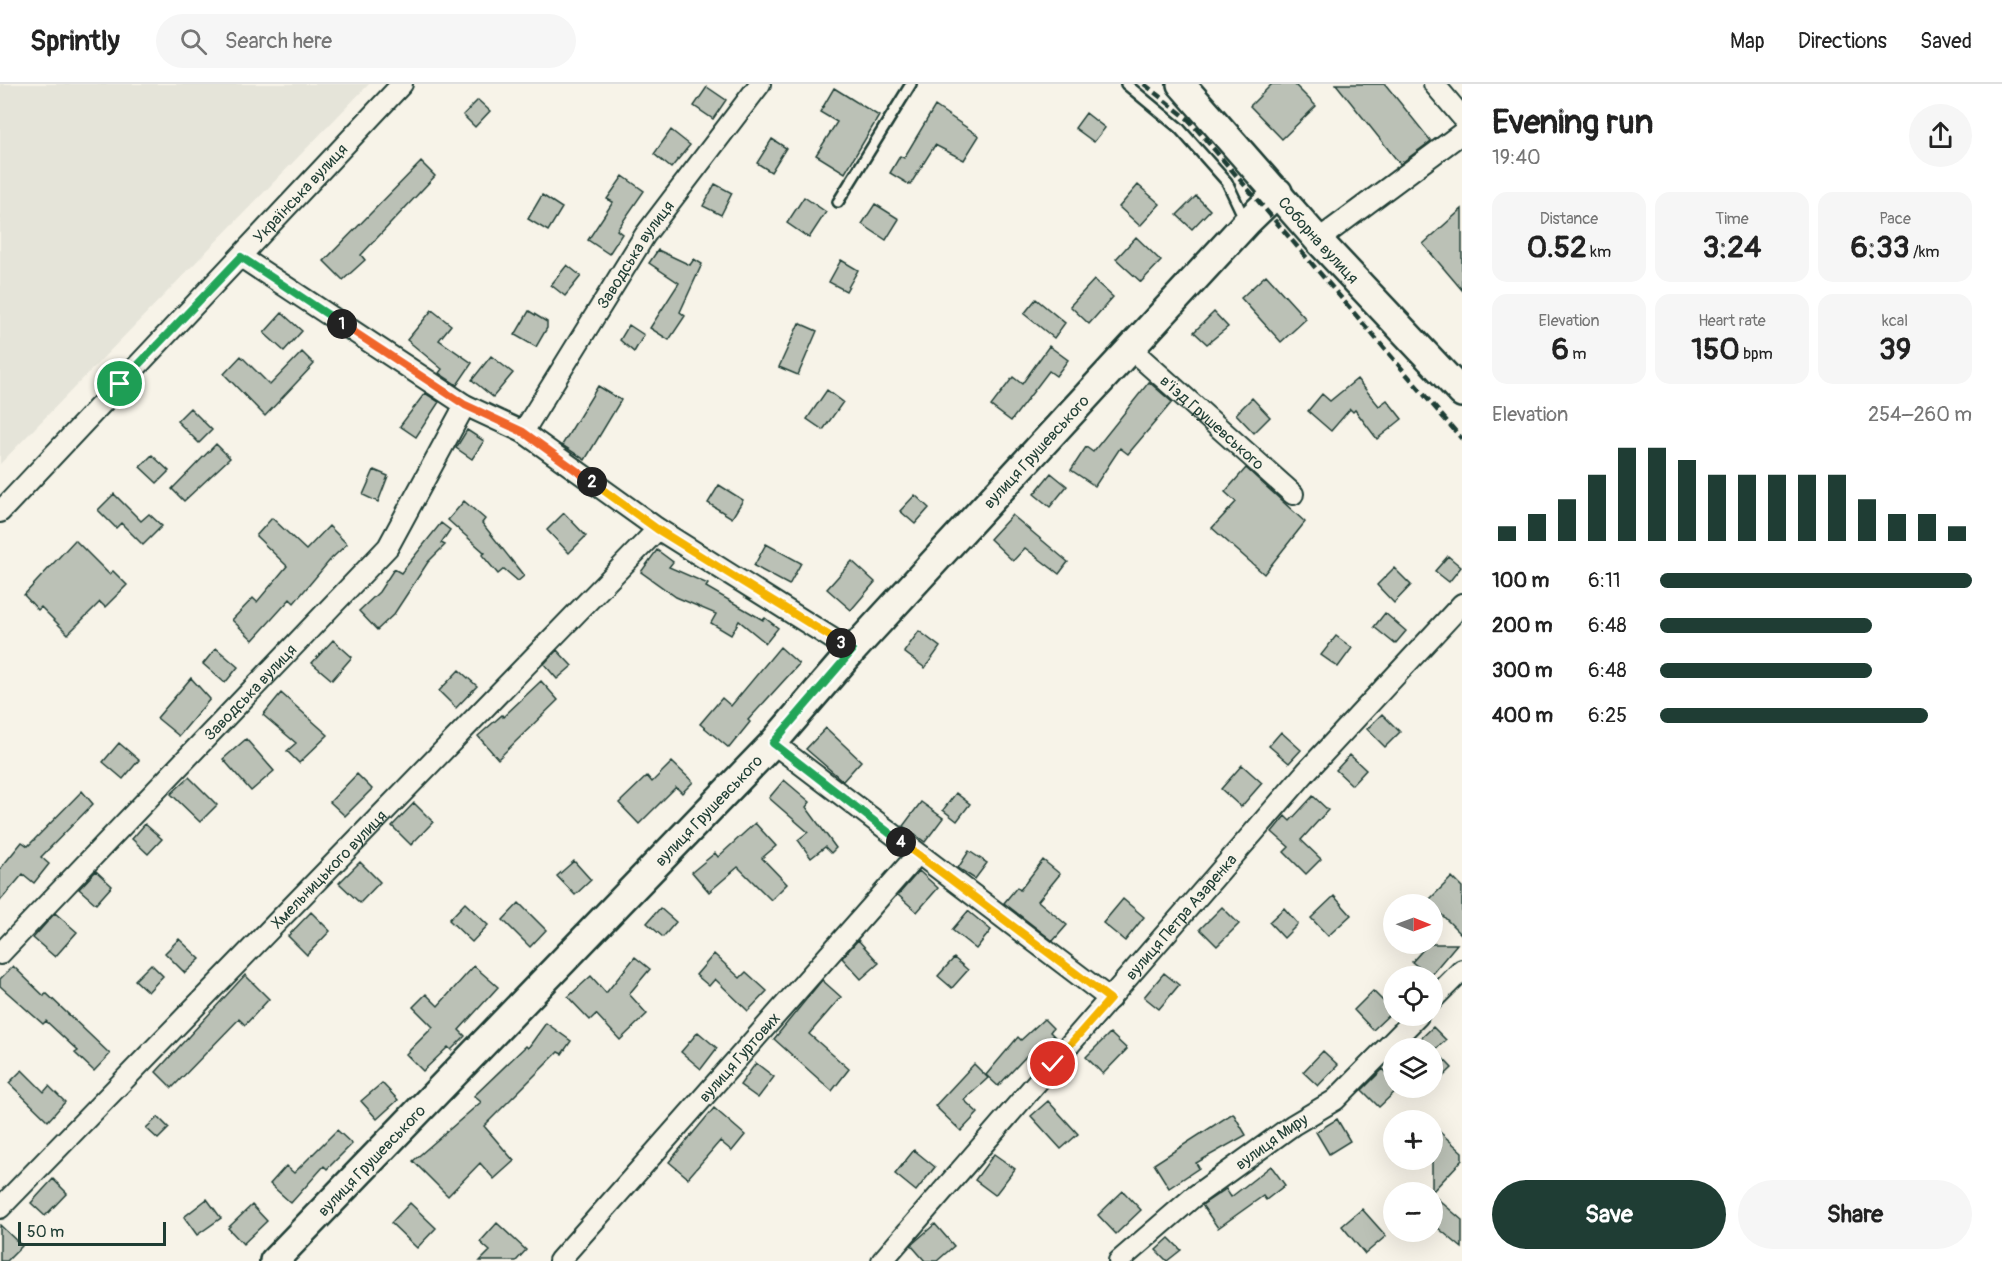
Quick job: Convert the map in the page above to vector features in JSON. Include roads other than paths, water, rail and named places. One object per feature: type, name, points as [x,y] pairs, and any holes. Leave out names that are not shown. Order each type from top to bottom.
[{"type":"street","name":"Українська вулиця","points":[[0,512],[402,84]]},
{"type":"street","name":"Заводська вулиця","points":[[523,432],[645,236],[760,84]]},
{"type":"street","name":"Соборна вулиця","points":[[1180,84],[1278,192],[1318,240],[1462,393]]},
{"type":"street","points":[[1434,84],[1462,117]]},
{"type":"street","points":[[1318,240],[1462,133]]},
{"type":"street","name":"вулиця Грушевського","points":[[273,1261],[773,743],[852,651],[1132,350],[1247,222],[1278,192]]},
{"type":"street","points":[[241,257],[465,405],[523,432],[657,529],[852,651]]},
{"type":"street","name":"в'їзд Грушевського","points":[[1132,350],[1293,494]]},
{"type":"street","name":"Заводська вулиця","points":[[0,954],[388,547],[465,405]]},
{"type":"street","name":"Хмельницького вулиця","points":[[0,1208],[657,529]]},
{"type":"street","name":"вулиця Петра Азаренка","points":[[882,1261],[1306,772],[1462,604]]},
{"type":"street","points":[[773,743],[1110,999]]},
{"type":"street","name":"вулиця Гуртових","points":[[559,1261],[918,855]]},
{"type":"street","points":[[1443,989],[1462,970]]},
{"type":"street","name":"вулиця Миру","points":[[1119,1261],[1192,1198],[1293,1125],[1335,1100],[1408,1026]]},
{"type":"lane","points":[[838,202],[911,84]]},
{"type":"lane","points":[[1126,84],[1179,128],[1227,182],[1247,222]]},
{"type":"railway","points":[[1144,84],[1188,119],[1462,439]]}]
